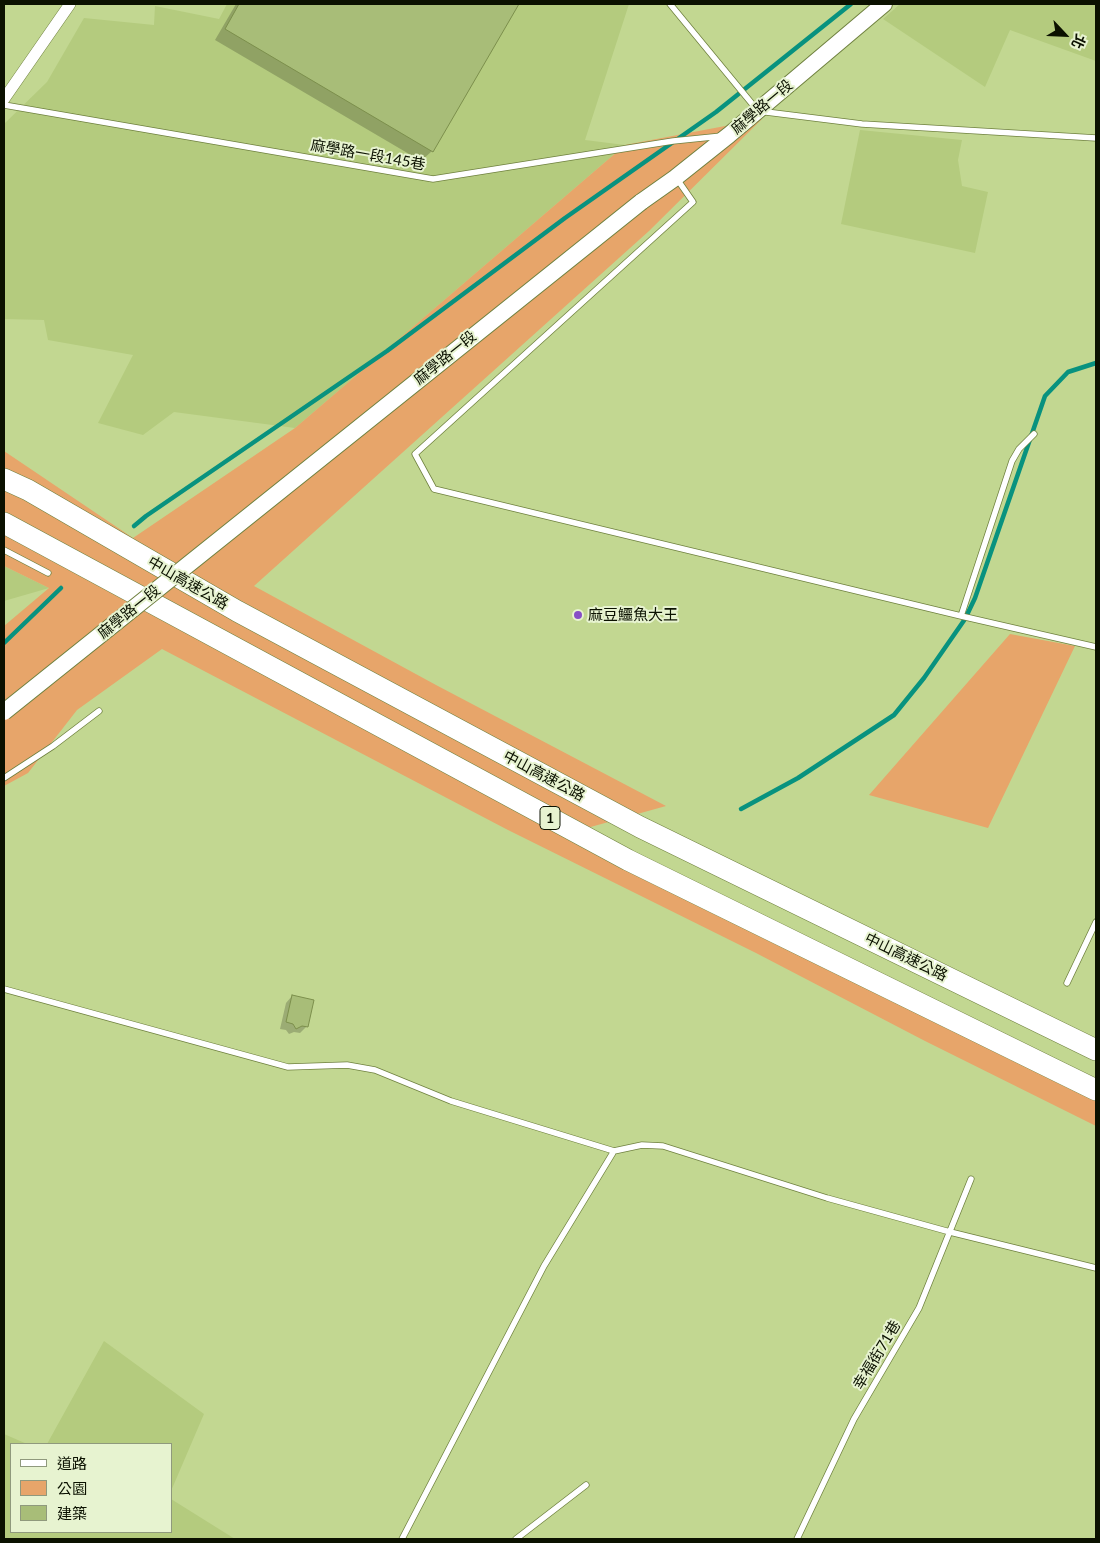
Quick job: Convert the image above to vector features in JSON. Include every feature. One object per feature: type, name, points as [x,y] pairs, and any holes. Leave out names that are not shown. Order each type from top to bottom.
[{"type":"highway","points":[[4,471],[28,490]]},
{"type":"highway","name":"中山高速公路","points":[[4,479],[28,490],[237,611],[640,827],[1096,1050]]},
{"type":"highway","name":"1","points":[[7,526],[628,860],[1096,1090]]},
{"type":"main road","name":"麻學路一段","points":[[4,712],[641,202],[675,178],[729,135],[884,4]]},
{"type":"street","points":[[4,99],[70,4]]},
{"type":"lane","points":[[670,4],[758,111],[862,124],[1096,138]]},
{"type":"lane","name":"麻學路一段145巷","points":[[4,105],[433,179],[673,141],[729,135]]},
{"type":"lane","points":[[675,178],[693,202],[415,454],[434,489],[1096,647]]},
{"type":"lane","points":[[961,616],[1012,461],[1019,449],[1034,434]]},
{"type":"lane","points":[[4,550],[48,573]]},
{"type":"lane","points":[[4,778],[53,746],[99,711]]},
{"type":"lane","points":[[1067,983],[1096,922]]},
{"type":"lane","points":[[4,989],[288,1066],[347,1065],[375,1070],[451,1101],[614,1151],[642,1145],[663,1146],[827,1198],[950,1232],[1096,1268]]},
{"type":"lane","points":[[402,1539],[544,1266],[614,1151]]},
{"type":"lane","name":"幸福街71巷","points":[[797,1539],[854,1419],[919,1308],[971,1180]]},
{"type":"lane","points":[[516,1539],[586,1485]]},
{"type":"shaded area","points":[[227,4],[629,4],[585,140],[625,145],[295,428],[174,412],[143,435],[98,423],[133,355],[48,340],[44,320],[4,319],[4,124],[47,82],[84,18],[154,25],[155,6],[219,19]]},
{"type":"shaded area","points":[[900,4],[1096,4],[1096,61],[1010,30],[985,87],[883,19]]},
{"type":"shaded area","points":[[860,130],[962,140],[958,160],[962,186],[988,192],[975,253],[841,224]]},
{"type":"shaded area","points":[[4,566],[49,588],[4,601]]},
{"type":"shaded area","points":[[104,1341],[204,1414],[172,1489],[172,1443],[48,1443]]},
{"type":"shaded area","points":[[4,1434],[25,1443],[10,1443],[10,1533],[172,1533],[172,1500],[235,1539],[4,1539]]},
{"type":"green space","points":[[762,119],[649,231],[254,586],[436,685],[666,806],[569,833],[1096,1099],[1096,1126],[925,1041],[756,953],[508,830],[162,649],[77,710],[28,773],[4,786],[4,626],[49,588],[4,566],[4,451],[133,538],[295,428],[625,145]]},
{"type":"green space","points":[[1010,634],[1075,646],[988,828],[869,795]]},
{"type":"building","points":[[239,4],[519,4],[433,152],[225,29]]},
{"type":"building","points":[[292,995],[314,1000],[308,1027],[302,1026],[296,1029],[293,1024],[286,1022]]},
{"type":"waterway","points":[[134,526],[387,351],[565,218],[716,112],[851,4]]},
{"type":"waterway","points":[[741,809],[798,778],[894,715],[924,678],[965,619],[975,598],[1045,396],[1068,372],[1096,363]]},
{"type":"waterway","points":[[4,643],[61,588]]},
{"type":"place","name":"麻豆鱷魚大王","points":[[578,615]]}]
